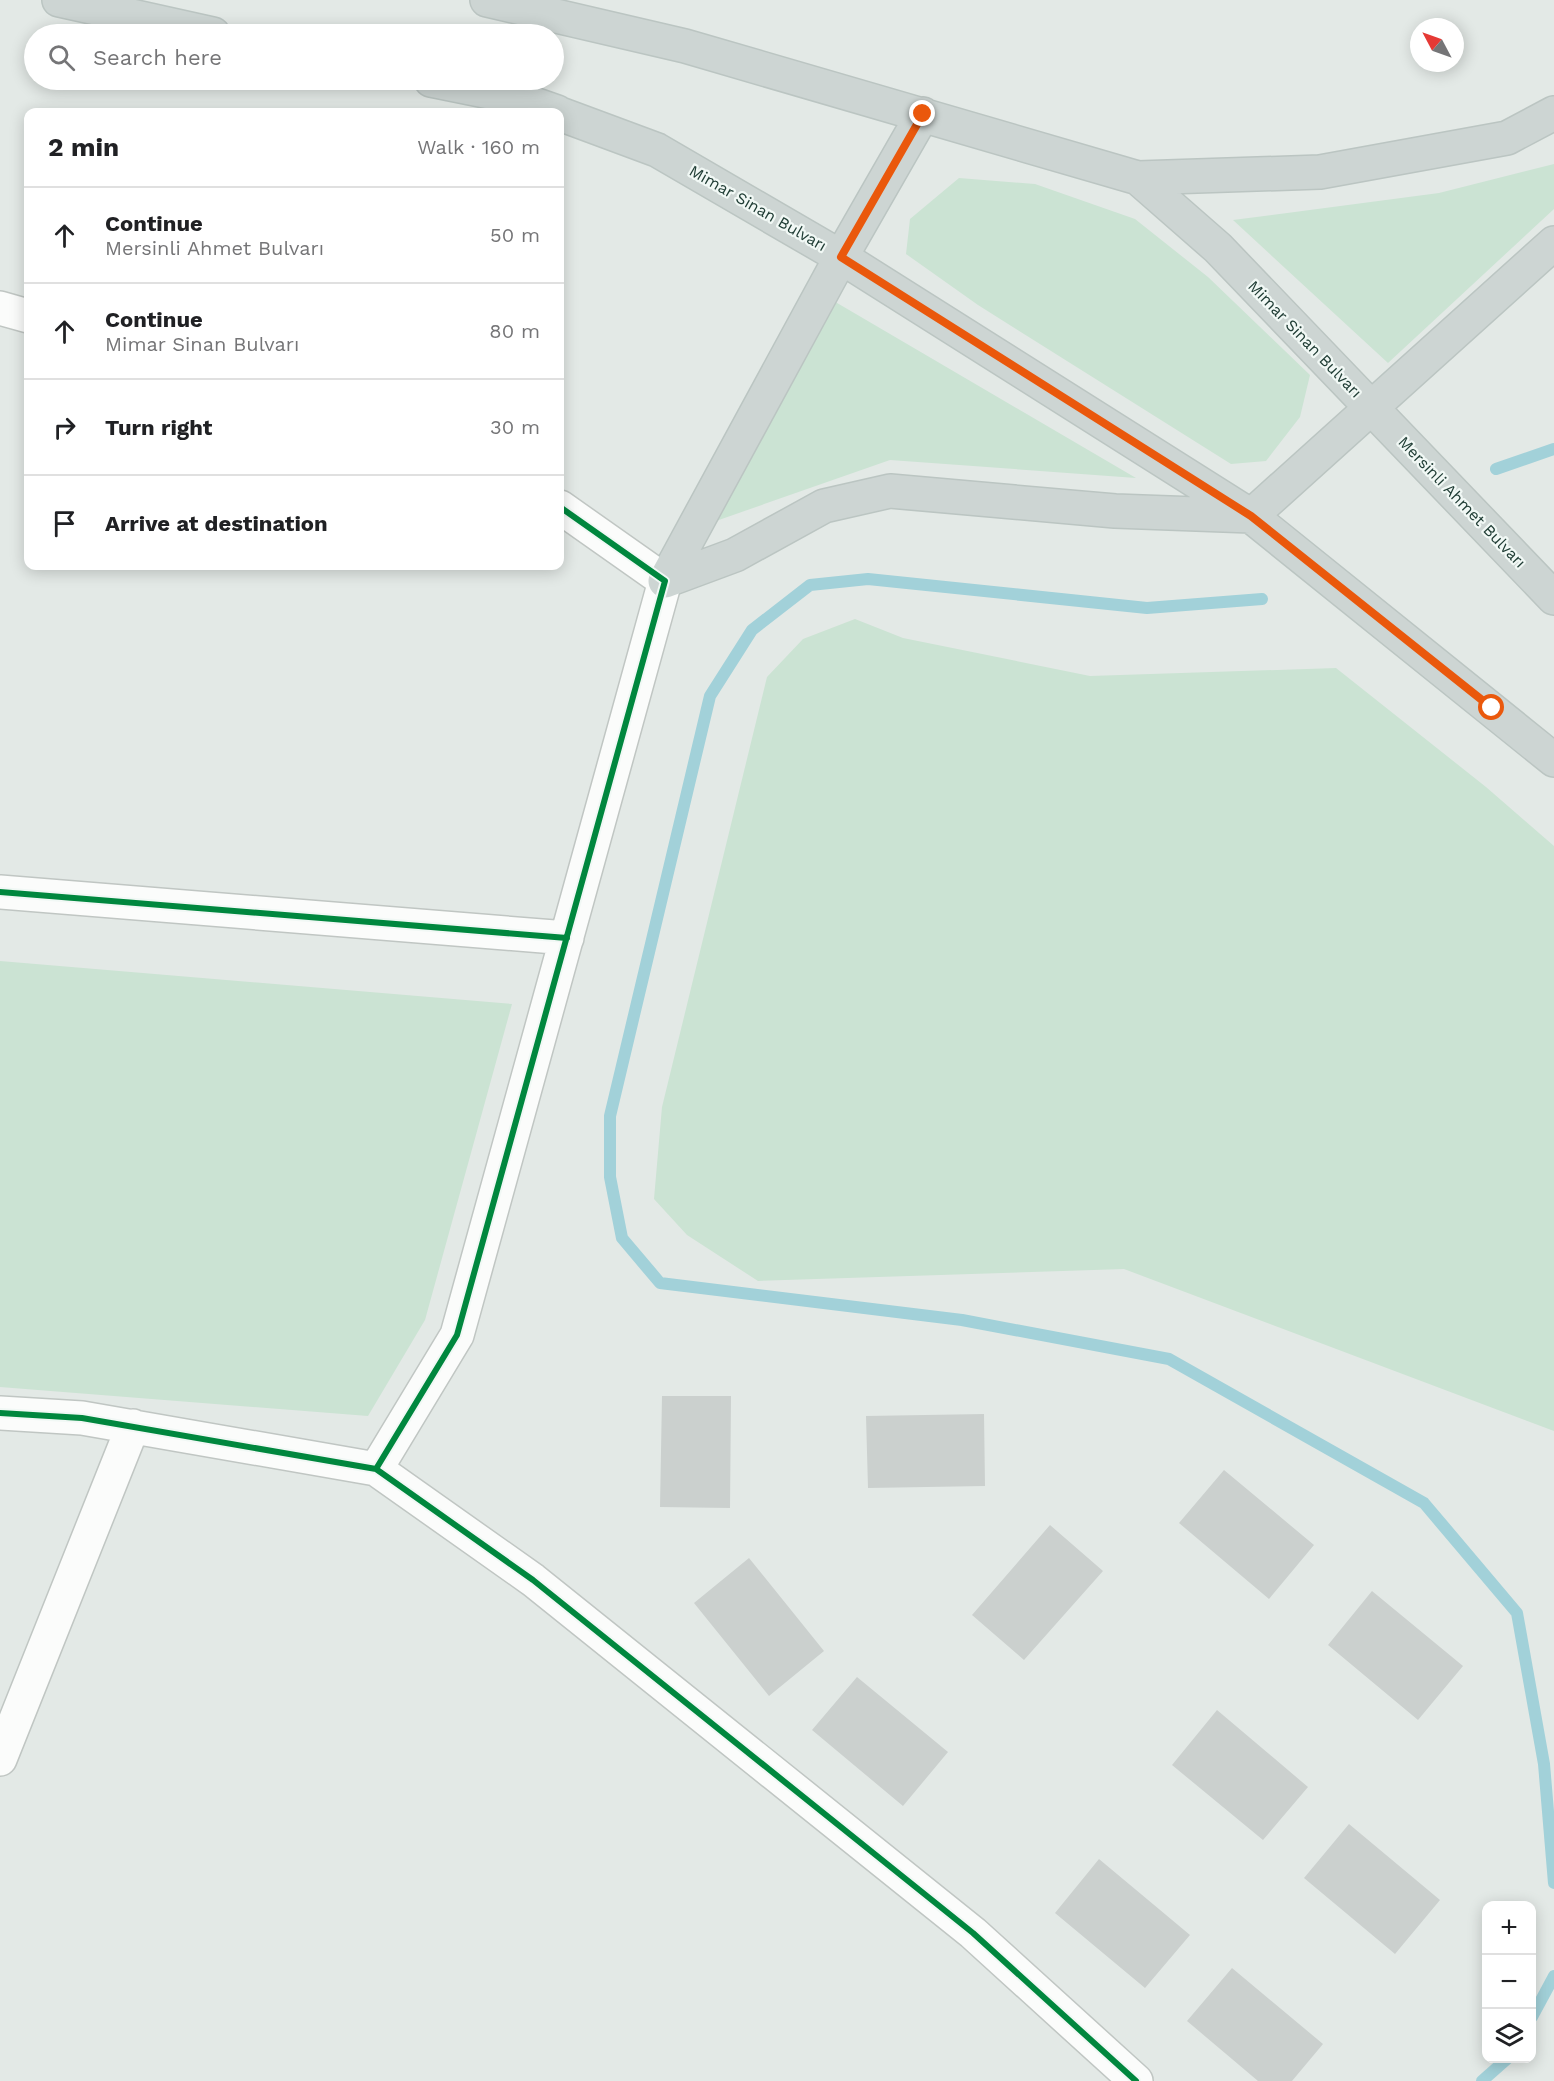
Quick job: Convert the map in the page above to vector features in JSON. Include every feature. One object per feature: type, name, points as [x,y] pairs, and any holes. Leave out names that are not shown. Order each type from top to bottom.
[{"type":"main road","points":[[59,0],[168,24]]},
{"type":"main road","name":"Mimar Sinan Bulvarı","points":[[487,0],[685,46],[1138,178],[1320,172],[1507,138],[1554,113]]},
{"type":"main road","name":"Mimar Sinan Bulvarı","points":[[480,90],[514,97],[544,108]]},
{"type":"main road","points":[[665,581],[841,257],[923,114]]},
{"type":"main road","name":"Mimar Sinan Bulvarı","points":[[564,115],[657,150],[841,257],[1251,516]]},
{"type":"main road","name":"Mimar Sinan Bulvarı","points":[[1138,178],[1218,248],[1370,406],[1554,243]]},
{"type":"main road","points":[[1251,516],[1370,406]]},
{"type":"main road","name":"Mersinli Ahmet Bulvarı","points":[[1370,406],[1554,598]]},
{"type":"main road","points":[[665,581],[735,555],[824,506],[890,491],[1115,511],[1251,516],[1554,760]]},
{"type":"street","points":[[0,308],[24,315]]},
{"type":"street","points":[[376,1469],[457,1335],[665,581],[564,510]]},
{"type":"street","points":[[0,892],[567,938]]},
{"type":"street","points":[[0,1413],[82,1418],[376,1469],[533,1580],[973,1933],[1136,2081]]},
{"type":"street","points":[[0,1759],[133,1426]]},
{"type":"green space","points":[[1554,164],[1554,209],[1388,363],[1233,220],[1439,193]]},
{"type":"green space","points":[[959,178],[1035,184],[1135,219],[1208,277],[1310,375],[1300,417],[1266,461],[1231,464],[978,305],[906,254],[910,219]]},
{"type":"green space","points":[[832,300],[1136,478],[890,460],[716,521]]},
{"type":"green space","points":[[855,619],[903,638],[1090,676],[1336,668],[1486,787],[1554,846],[1554,1431],[1124,1269],[758,1281],[687,1235],[654,1199],[662,1107],[767,677],[803,639]]},
{"type":"green space","points":[[0,961],[512,1004],[425,1320],[368,1416],[0,1387]]},
{"type":"building","points":[[662,1396],[731,1396],[730,1508],[660,1507]]},
{"type":"building","points":[[984,1414],[985,1486],[868,1488],[866,1416]]},
{"type":"building","points":[[1224,1470],[1314,1545],[1269,1599],[1179,1523]]},
{"type":"building","points":[[1050,1525],[1103,1571],[1024,1660],[972,1615]]},
{"type":"building","points":[[749,1558],[824,1651],[769,1696],[694,1603]]},
{"type":"building","points":[[1372,1591],[1463,1666],[1418,1720],[1328,1645]]},
{"type":"building","points":[[857,1677],[948,1752],[903,1806],[812,1730]]},
{"type":"building","points":[[1217,1710],[1308,1787],[1263,1840],[1172,1765]]},
{"type":"building","points":[[1349,1824],[1440,1900],[1395,1954],[1304,1878]]},
{"type":"building","points":[[1099,1859],[1190,1935],[1145,1988],[1055,1913]]},
{"type":"building","points":[[1232,1968],[1323,2044],[1292,2081],[1258,2081],[1187,2021]]},
{"type":"waterway","points":[[1496,469],[1554,449]]},
{"type":"waterway","points":[[1262,599],[1147,608],[868,579],[810,585],[752,630],[710,696],[610,1116],[610,1177],[622,1238],[660,1283],[962,1320],[1169,1359],[1424,1503],[1517,1613],[1544,1764],[1554,1883]]},
{"type":"waterway","points":[[1536,2010],[1554,1976]]},
{"type":"waterway","points":[[1482,2081],[1502,2063]]},
{"type":"cycle path","points":[[376,1469],[457,1335],[665,581],[564,510]]},
{"type":"cycle path","points":[[0,892],[567,938]]},
{"type":"cycle path","points":[[0,1413],[82,1418],[376,1469],[533,1580],[973,1933],[1136,2081]]},
{"type":"route","points":[[923,114],[841,257],[1251,516],[1492,708]]}]
